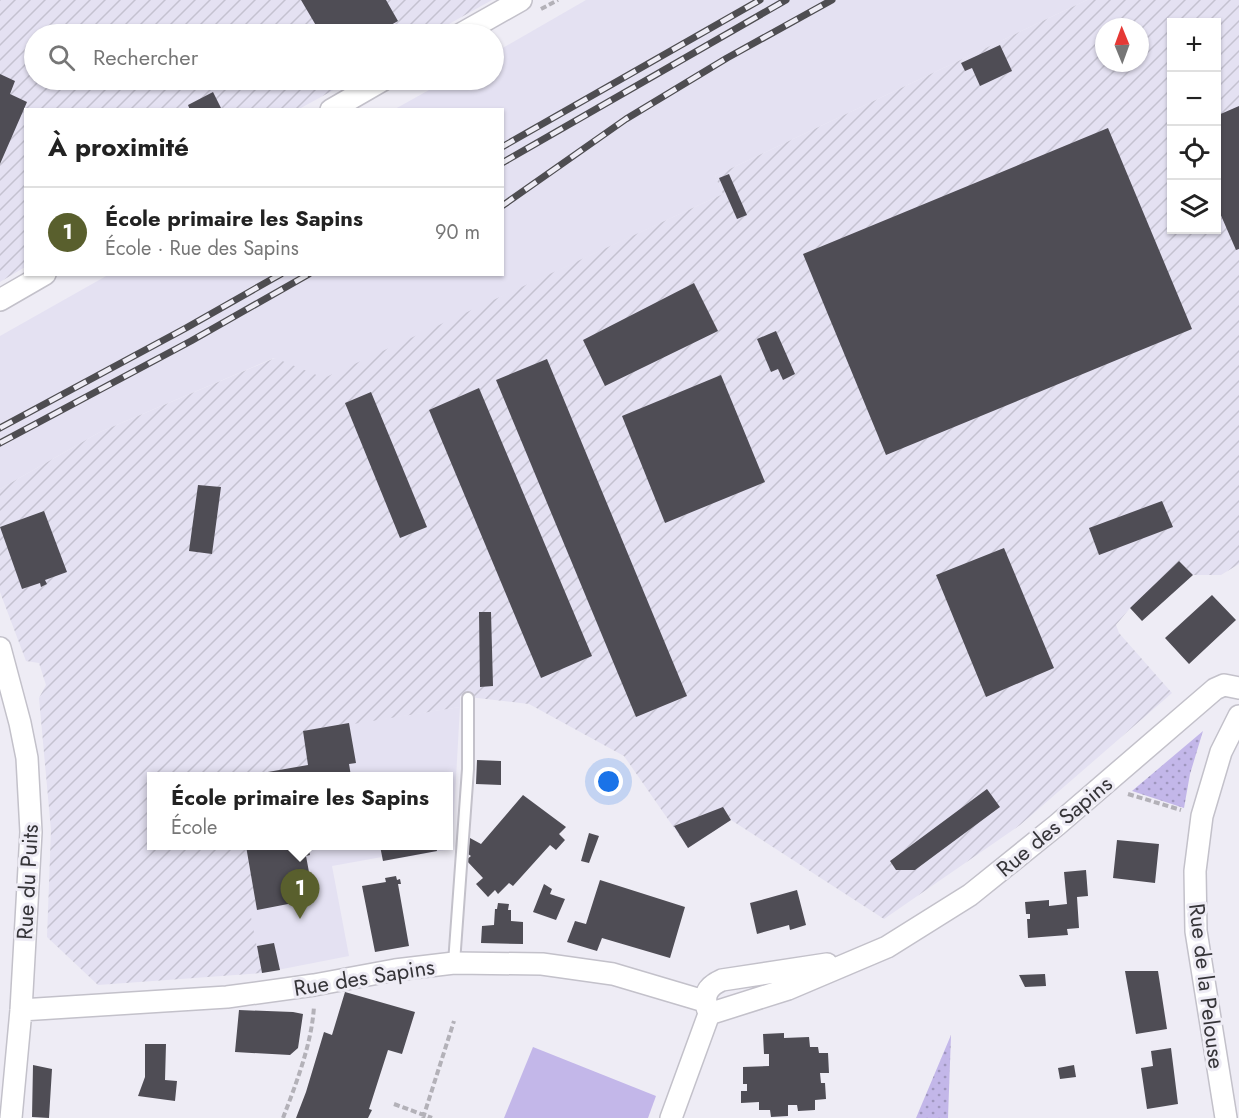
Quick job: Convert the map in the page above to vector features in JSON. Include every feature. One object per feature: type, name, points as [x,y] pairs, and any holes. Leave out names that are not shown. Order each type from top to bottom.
[{"type":"street","points":[[479,24],[521,0]]},
{"type":"street","points":[[334,108],[366,90]]},
{"type":"street","points":[[0,300],[42,276]]},
{"type":"street","name":"Rue du Puits","points":[[0,648],[27,758],[31,832],[21,1010],[11,1118]]},
{"type":"street","name":"Rue des Sapins","points":[[21,1010],[227,996],[454,963],[542,964],[613,974],[707,1007],[788,989],[887,947],[970,895],[1057,825],[1215,689],[1224,685],[1239,688]]},
{"type":"street","name":"Rue de la Pelouse","points":[[1226,1118],[1196,931],[1195,871],[1202,816],[1221,752],[1239,716]]},
{"type":"street","name":"Rue des Sapins","points":[[707,1007],[707,990],[722,980],[860,958]]},
{"type":"street","points":[[671,1118],[707,1007]]},
{"type":"lane","points":[[454,963],[468,769],[468,698]]},
{"type":"path","points":[[1124,793],[1186,812]]},
{"type":"path","points":[[283,1118],[294,1090],[313,1020],[314,1003]]},
{"type":"path","points":[[423,1116],[454,1021]]},
{"type":"path","points":[[394,1104],[432,1118]]},
{"type":"shaded area","points":[[0,0],[492,0],[449,24],[24,24],[24,90],[334,90],[301,108],[24,108],[24,268],[0,282]]},
{"type":"shaded area","points":[[586,0],[1087,0],[715,176],[723,194],[324,379],[274,358],[100,432],[0,489],[0,336],[106,276],[504,276],[504,108],[397,108],[429,90],[504,90],[504,47]]},
{"type":"shaded area","points":[[1087,0],[1239,0],[1239,564],[1221,575],[1193,575],[1179,561],[1130,608],[1116,625],[1119,633],[1172,693],[1020,825],[884,919],[731,820],[688,848],[624,756],[529,704],[460,696],[460,707],[303,732],[308,765],[268,772],[147,772],[147,850],[247,850],[257,910],[250,912],[262,973],[98,985],[47,937],[51,830],[39,698],[46,685],[39,663],[26,661],[0,592],[0,489],[100,432],[275,358],[324,378],[723,194],[715,176]]},
{"type":"shaded area","points":[[460,707],[453,831],[453,772],[263,772],[303,731]]},
{"type":"shaded area","points":[[1203,731],[1190,774],[1184,808],[1132,791]]},
{"type":"shaded area","points":[[247,850],[446,850],[383,861],[382,857],[332,866],[349,956],[262,973],[249,912],[257,909]]},
{"type":"shaded area","points":[[951,1035],[948,1118],[916,1118]]},
{"type":"shaded area","points":[[533,1047],[656,1096],[648,1118],[504,1118]]},
{"type":"building","points":[[301,0],[386,0],[398,21],[393,24],[315,24]]},
{"type":"building","points":[[1000,45],[1012,71],[980,86],[972,68],[965,71],[961,63]]},
{"type":"building","points":[[0,74],[15,81],[10,94],[27,102],[0,164]]},
{"type":"building","points":[[213,92],[221,108],[189,108],[188,105]]},
{"type":"building","points":[[1239,106],[1239,249],[1236,250],[1221,216],[1221,114]]},
{"type":"building","points":[[1108,128],[1192,329],[886,455],[803,254]]},
{"type":"building","points":[[729,174],[747,215],[737,219],[719,178]]},
{"type":"building","points":[[694,283],[718,331],[605,386],[583,340]]},
{"type":"building","points":[[776,331],[795,374],[783,380],[778,369],[771,372],[757,339]]},
{"type":"building","points":[[547,359],[687,696],[636,717],[496,380]]},
{"type":"building","points":[[721,375],[765,482],[665,523],[622,416]]},
{"type":"building","points":[[479,388],[592,656],[541,678],[429,410]]},
{"type":"building","points":[[371,392],[427,527],[400,538],[345,403]]},
{"type":"building","points":[[198,485],[221,487],[212,554],[189,551]]},
{"type":"building","points":[[1162,501],[1173,527],[1099,555],[1089,528]]},
{"type":"building","points":[[44,511],[67,572],[45,580],[47,584],[41,587],[40,583],[22,589],[0,527]]},
{"type":"building","points":[[1004,548],[1054,668],[986,697],[936,575]]},
{"type":"building","points":[[1179,561],[1193,575],[1142,621],[1130,608]]},
{"type":"building","points":[[1212,595],[1236,620],[1189,664],[1165,638]]},
{"type":"building","points":[[479,612],[491,612],[493,686],[480,687]]},
{"type":"building","points":[[349,723],[356,763],[349,764],[350,772],[268,772],[308,765],[303,731]]},
{"type":"building","points":[[477,760],[501,761],[501,785],[476,784]]},
{"type":"building","points":[[987,789],[1000,807],[915,870],[896,870],[890,861]]},
{"type":"building","points":[[523,795],[566,827],[559,834],[565,840],[556,850],[550,845],[513,886],[509,883],[498,894],[495,890],[488,897],[476,884],[483,878],[466,860],[471,856],[468,854],[470,838],[481,844]]},
{"type":"building","points":[[723,807],[731,820],[688,848],[674,826]]},
{"type":"building","points":[[589,833],[599,836],[589,863],[581,861]]},
{"type":"building","points":[[1117,840],[1159,844],[1155,883],[1113,878]]},
{"type":"building","points":[[247,850],[309,850],[310,855],[306,856],[314,899],[257,910]]},
{"type":"building","points":[[381,850],[437,851],[383,861]]},
{"type":"building","points":[[1086,870],[1088,896],[1077,897],[1079,928],[1067,929],[1068,935],[1028,938],[1027,919],[1030,919],[1030,914],[1026,914],[1025,902],[1049,900],[1049,906],[1067,904],[1064,872]]},
{"type":"building","points":[[396,876],[397,880],[400,879],[401,884],[398,884],[409,946],[375,952],[362,886],[386,882],[385,878]]},
{"type":"building","points":[[600,880],[685,907],[670,958],[602,938],[597,951],[567,942],[575,921],[586,924]]},
{"type":"building","points":[[544,884],[552,889],[550,894],[565,899],[556,920],[533,912]]},
{"type":"building","points":[[797,890],[806,925],[790,930],[789,925],[757,934],[750,903]]},
{"type":"building","points":[[498,903],[509,904],[511,921],[523,922],[523,944],[481,943],[482,926],[494,925],[495,909]]},
{"type":"building","points":[[274,943],[280,970],[262,973],[257,946]]},
{"type":"building","points":[[1125,971],[1158,971],[1167,1029],[1136,1034]]},
{"type":"building","points":[[1045,974],[1046,986],[1025,987],[1019,975]]},
{"type":"building","points":[[345,992],[415,1012],[402,1054],[388,1050],[368,1118],[296,1118],[324,1032],[332,1035]]},
{"type":"building","points":[[239,1010],[303,1014],[298,1048],[290,1055],[235,1052]]},
{"type":"building","points":[[784,1033],[784,1038],[809,1037],[810,1047],[818,1047],[819,1053],[828,1053],[829,1073],[820,1073],[821,1083],[825,1083],[826,1099],[815,1100],[815,1110],[798,1111],[797,1105],[788,1105],[788,1116],[771,1117],[770,1110],[759,1110],[759,1102],[741,1103],[741,1091],[747,1091],[747,1084],[743,1084],[743,1067],[769,1066],[769,1054],[764,1054],[763,1034]]},
{"type":"building","points":[[145,1044],[166,1044],[165,1080],[177,1081],[175,1101],[138,1096],[145,1077]]},
{"type":"building","points":[[1171,1048],[1178,1104],[1147,1109],[1141,1068],[1153,1066],[1151,1051]]},
{"type":"building","points":[[33,1065],[52,1069],[49,1118],[32,1117]]},
{"type":"building","points":[[1074,1065],[1076,1077],[1060,1079],[1058,1068]]},
{"type":"railway","points":[[504,146],[760,0]]},
{"type":"railway","points":[[504,162],[786,0]]},
{"type":"railway","points":[[504,205],[626,119],[727,58],[832,0]]},
{"type":"railway","points":[[0,428],[277,276]]},
{"type":"railway","points":[[0,443],[191,341],[305,276]]},
{"type":"place","name":"École primaire les Sapins","points":[[300,919]]}]
